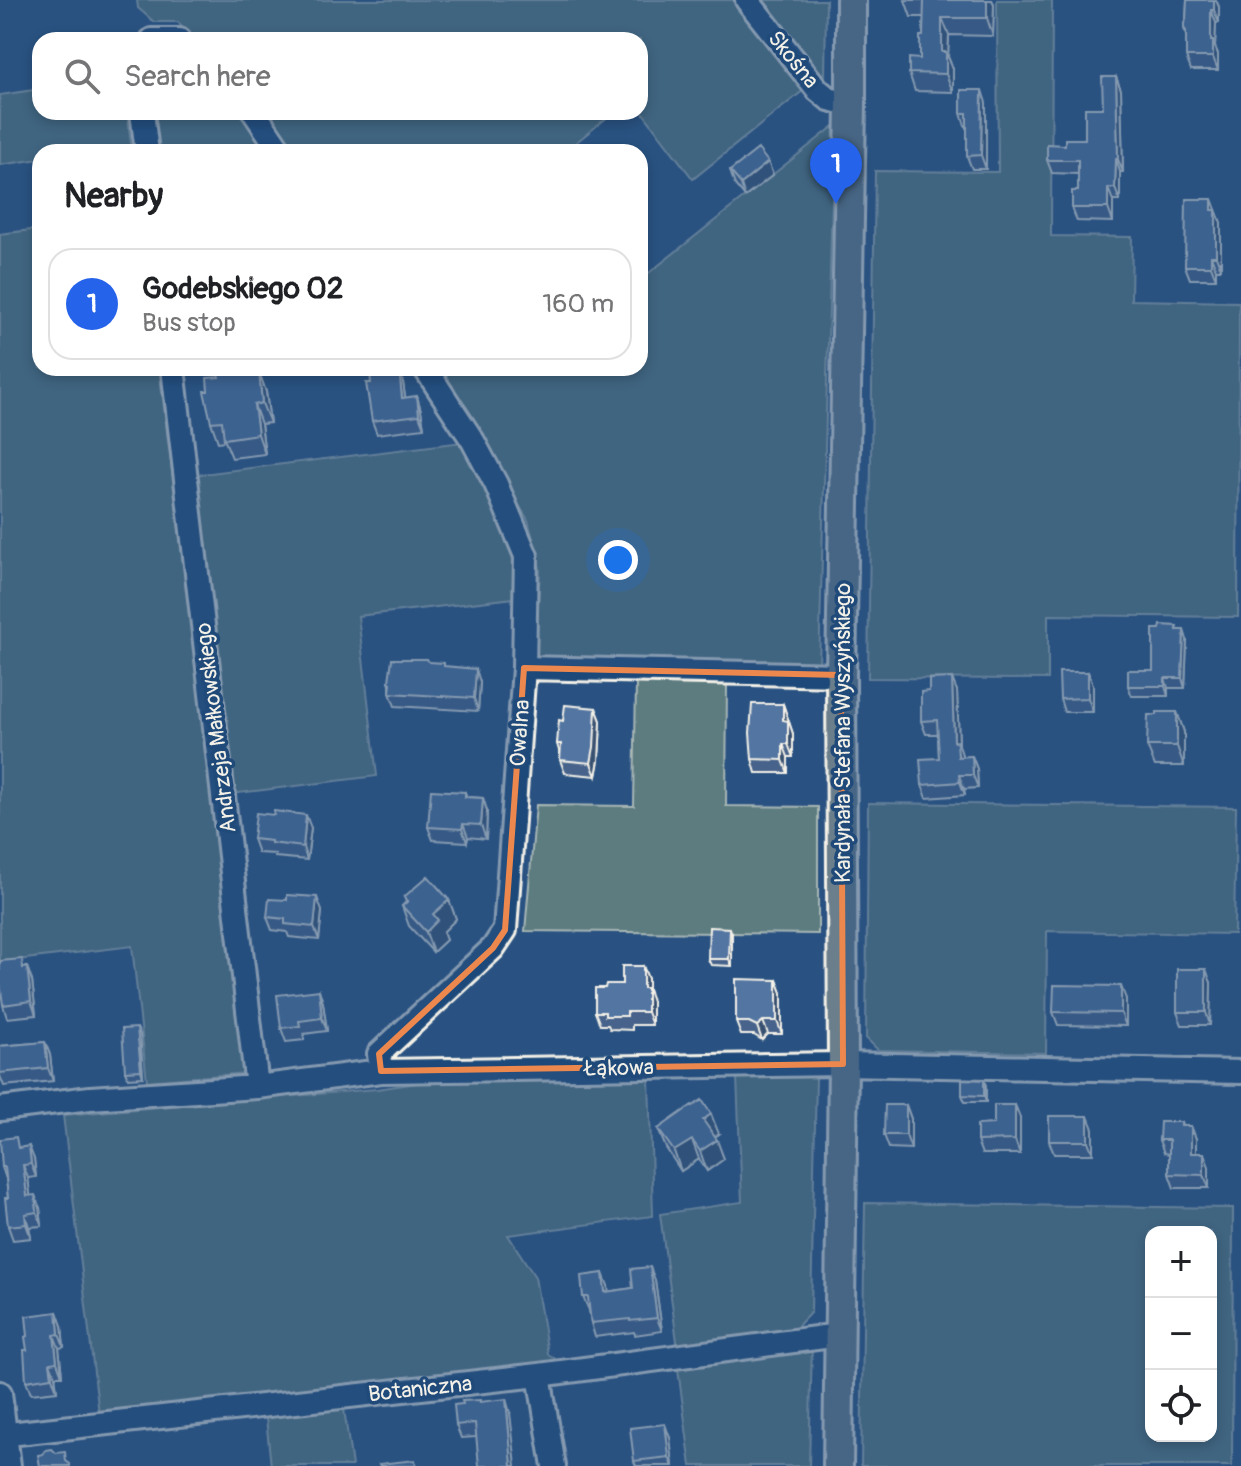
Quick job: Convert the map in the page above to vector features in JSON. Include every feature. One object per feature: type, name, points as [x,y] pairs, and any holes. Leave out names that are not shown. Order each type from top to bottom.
[{"type":"main road","name":"Kardynała Stefana Wyszyńskiego","points":[[838,1466],[843,1064],[841,675],[851,0]]},
{"type":"street","name":"Skośna","points":[[747,0],[818,90],[829,99],[851,105]]},
{"type":"street","points":[[143,120],[146,144]]},
{"type":"street","points":[[259,120],[276,144]]},
{"type":"street","name":"Andrzeja Małkowskiego","points":[[174,376],[257,1087]]},
{"type":"street","name":"Owalna","points":[[381,1071],[379,1054],[493,948],[505,930],[524,668],[526,556],[496,484],[473,441],[430,376]]},
{"type":"street","points":[[524,668],[841,675]]},
{"type":"street","name":"Łąkowa","points":[[0,1109],[90,1098],[257,1087],[381,1071],[843,1064],[1241,1072]]},
{"type":"street","name":"Botaniczna","points":[[3,1435],[539,1375],[839,1335]]},
{"type":"street","points":[[539,1375],[554,1466]]},
{"type":"street","points":[[0,1393],[9,1466]]},
{"type":"highlighted area","points":[[524,668],[841,675],[843,1064],[381,1071],[379,1054],[493,948],[505,930]]},
{"type":"green space","points":[[137,0],[733,0],[805,89],[693,179],[648,120],[648,32],[185,32],[178,22],[154,22],[138,8]]},
{"type":"green space","points":[[762,0],[826,0],[825,80]]},
{"type":"green space","points":[[997,0],[1052,0],[1051,236],[1132,237],[1131,300],[1239,302],[1238,617],[1048,615],[1048,679],[868,678],[875,171],[998,172]]},
{"type":"green space","points":[[32,90],[32,120],[128,120],[131,144],[32,144],[32,160],[0,165],[0,95]]},
{"type":"green space","points":[[152,120],[249,120],[265,144],[155,144]]},
{"type":"green space","points":[[267,120],[604,120],[574,144],[283,144]]},
{"type":"green space","points":[[834,126],[819,667],[535,661],[540,568],[528,520],[440,376],[648,376],[648,274]]},
{"type":"green space","points":[[32,230],[32,376],[160,376],[247,1073],[147,1081],[132,946],[0,962],[0,234]]},
{"type":"green space","points":[[463,442],[502,518],[517,567],[514,598],[358,616],[377,776],[231,794],[194,475]]},
{"type":"green space","points":[[636,682],[727,682],[726,806],[818,807],[818,934],[525,931],[536,805],[634,806]]},
{"type":"green space","points":[[868,803],[1236,807],[1234,934],[1047,931],[1046,1053],[878,1050],[866,1038]]},
{"type":"green space","points":[[737,1077],[816,1077],[811,1312],[791,1333],[678,1349],[660,1214],[742,1202]]},
{"type":"green space","points":[[649,1078],[653,1216],[508,1235],[535,1277],[548,1354],[564,1365],[99,1414],[63,1115],[377,1089],[445,1079]]},
{"type":"green space","points":[[865,1203],[1233,1208],[1232,1466],[861,1466]]},
{"type":"green space","points":[[812,1343],[809,1466],[691,1466],[677,1362]]},
{"type":"green space","points":[[344,1409],[352,1466],[271,1466],[266,1418]]},
{"type":"building","points":[[924,0],[987,0],[987,18],[942,18],[942,52],[946,52],[946,74],[909,73],[909,58],[920,59]]},
{"type":"building","points":[[1187,0],[1214,0],[1214,10],[1211,10],[1213,57],[1186,57],[1184,23]]},
{"type":"building","points":[[1102,77],[1116,77],[1118,159],[1115,188],[1108,188],[1108,208],[1072,208],[1072,191],[1078,191],[1078,160],[1047,160],[1047,144],[1065,145],[1065,139],[1085,139],[1085,108],[1103,108]]},
{"type":"building","points":[[961,90],[982,90],[981,155],[967,156],[967,113],[961,113]]},
{"type":"building","points":[[758,149],[768,162],[741,184],[730,171]]},
{"type":"building","points":[[1186,199],[1212,199],[1212,210],[1216,210],[1216,256],[1211,256],[1211,266],[1185,266]]},
{"type":"building","points":[[259,376],[262,403],[254,405],[258,434],[224,439],[222,421],[211,422],[204,391],[208,391],[207,378]]},
{"type":"building","points":[[370,376],[400,376],[402,398],[417,396],[419,415],[372,421],[366,383],[371,383]]},
{"type":"building","points":[[1161,625],[1177,626],[1177,630],[1184,630],[1182,678],[1165,678],[1165,686],[1128,686],[1128,670],[1153,670],[1153,629],[1160,629]]},
{"type":"building","points":[[392,659],[427,659],[429,662],[444,663],[444,666],[476,669],[474,698],[390,693]]},
{"type":"building","points":[[1059,672],[1088,672],[1088,698],[1060,699]]},
{"type":"building","points":[[952,678],[954,742],[957,741],[958,757],[972,756],[973,775],[959,775],[960,782],[922,785],[920,759],[939,758],[937,720],[921,721],[921,692],[929,691],[929,679]]},
{"type":"building","points":[[752,704],[783,704],[783,720],[788,721],[788,744],[783,744],[783,760],[752,759]]},
{"type":"building","points":[[565,705],[596,708],[591,763],[560,760],[561,744],[557,744],[559,720],[563,721]]},
{"type":"building","points":[[1157,712],[1177,712],[1177,746],[1147,746],[1148,715],[1157,715]]},
{"type":"building","points":[[431,790],[465,792],[465,797],[483,798],[481,825],[463,824],[462,829],[428,827]]},
{"type":"building","points":[[274,811],[306,815],[303,847],[253,839],[256,813],[274,815]]},
{"type":"building","points":[[428,876],[449,900],[433,914],[438,920],[426,932],[402,906],[408,901],[404,897]]},
{"type":"building","points":[[287,895],[317,897],[314,927],[285,924],[285,919],[267,917],[269,899],[287,900]]},
{"type":"building","points":[[709,927],[730,928],[729,959],[708,959]]},
{"type":"building","points":[[22,959],[23,968],[27,967],[31,1001],[3,1005],[0,961]]},
{"type":"building","points":[[622,966],[643,966],[647,1012],[605,1016],[605,1012],[595,1012],[595,988],[622,984]]},
{"type":"building","points":[[1177,969],[1206,969],[1206,1012],[1177,1012]]},
{"type":"building","points":[[736,979],[777,980],[777,1021],[763,1021],[757,1026],[749,1022],[736,1022]]},
{"type":"building","points":[[1054,985],[1121,986],[1121,1013],[1053,1012]]},
{"type":"building","points":[[319,990],[322,1018],[299,1021],[300,1026],[281,1028],[277,995]]},
{"type":"building","points":[[137,1028],[141,1070],[125,1071],[122,1029]]},
{"type":"building","points":[[45,1042],[48,1068],[0,1073],[0,1046]]},
{"type":"building","points":[[962,1079],[984,1080],[984,1096],[962,1095]]},
{"type":"building","points":[[702,1100],[711,1114],[703,1120],[717,1140],[700,1151],[692,1140],[674,1151],[658,1129]]},
{"type":"building","points":[[885,1105],[906,1105],[906,1135],[884,1135]]},
{"type":"building","points":[[994,1105],[1015,1105],[1015,1140],[977,1141],[977,1125],[994,1124]]},
{"type":"building","points":[[1049,1116],[1088,1116],[1088,1141],[1049,1141]]},
{"type":"building","points":[[1160,1122],[1181,1122],[1181,1126],[1191,1126],[1191,1153],[1204,1153],[1204,1175],[1169,1174],[1169,1140],[1159,1140]]},
{"type":"building","points":[[16,1137],[18,1148],[29,1146],[31,1164],[23,1165],[27,1196],[35,1195],[37,1212],[25,1214],[26,1224],[8,1226],[5,1198],[8,1198],[0,1139]]},
{"type":"building","points":[[650,1267],[657,1318],[591,1323],[588,1297],[583,1297],[581,1276],[603,1273],[605,1292],[633,1288],[631,1269]]},
{"type":"building","points":[[57,1312],[59,1334],[54,1335],[57,1362],[50,1363],[52,1377],[26,1381],[26,1316]]},
{"type":"building","points":[[506,1399],[512,1466],[479,1466],[475,1423],[456,1425],[454,1405],[463,1404],[462,1401]]},
{"type":"building","points":[[665,1424],[669,1457],[634,1461],[630,1428]]},
{"type":"building","points":[[52,1449],[56,1453],[65,1452],[70,1466],[40,1466],[38,1455]]},
{"type":"building","points":[[415,1460],[416,1466],[379,1464]]},
{"type":"place","name":"Godebskiego 02","points":[[836,204]]}]
